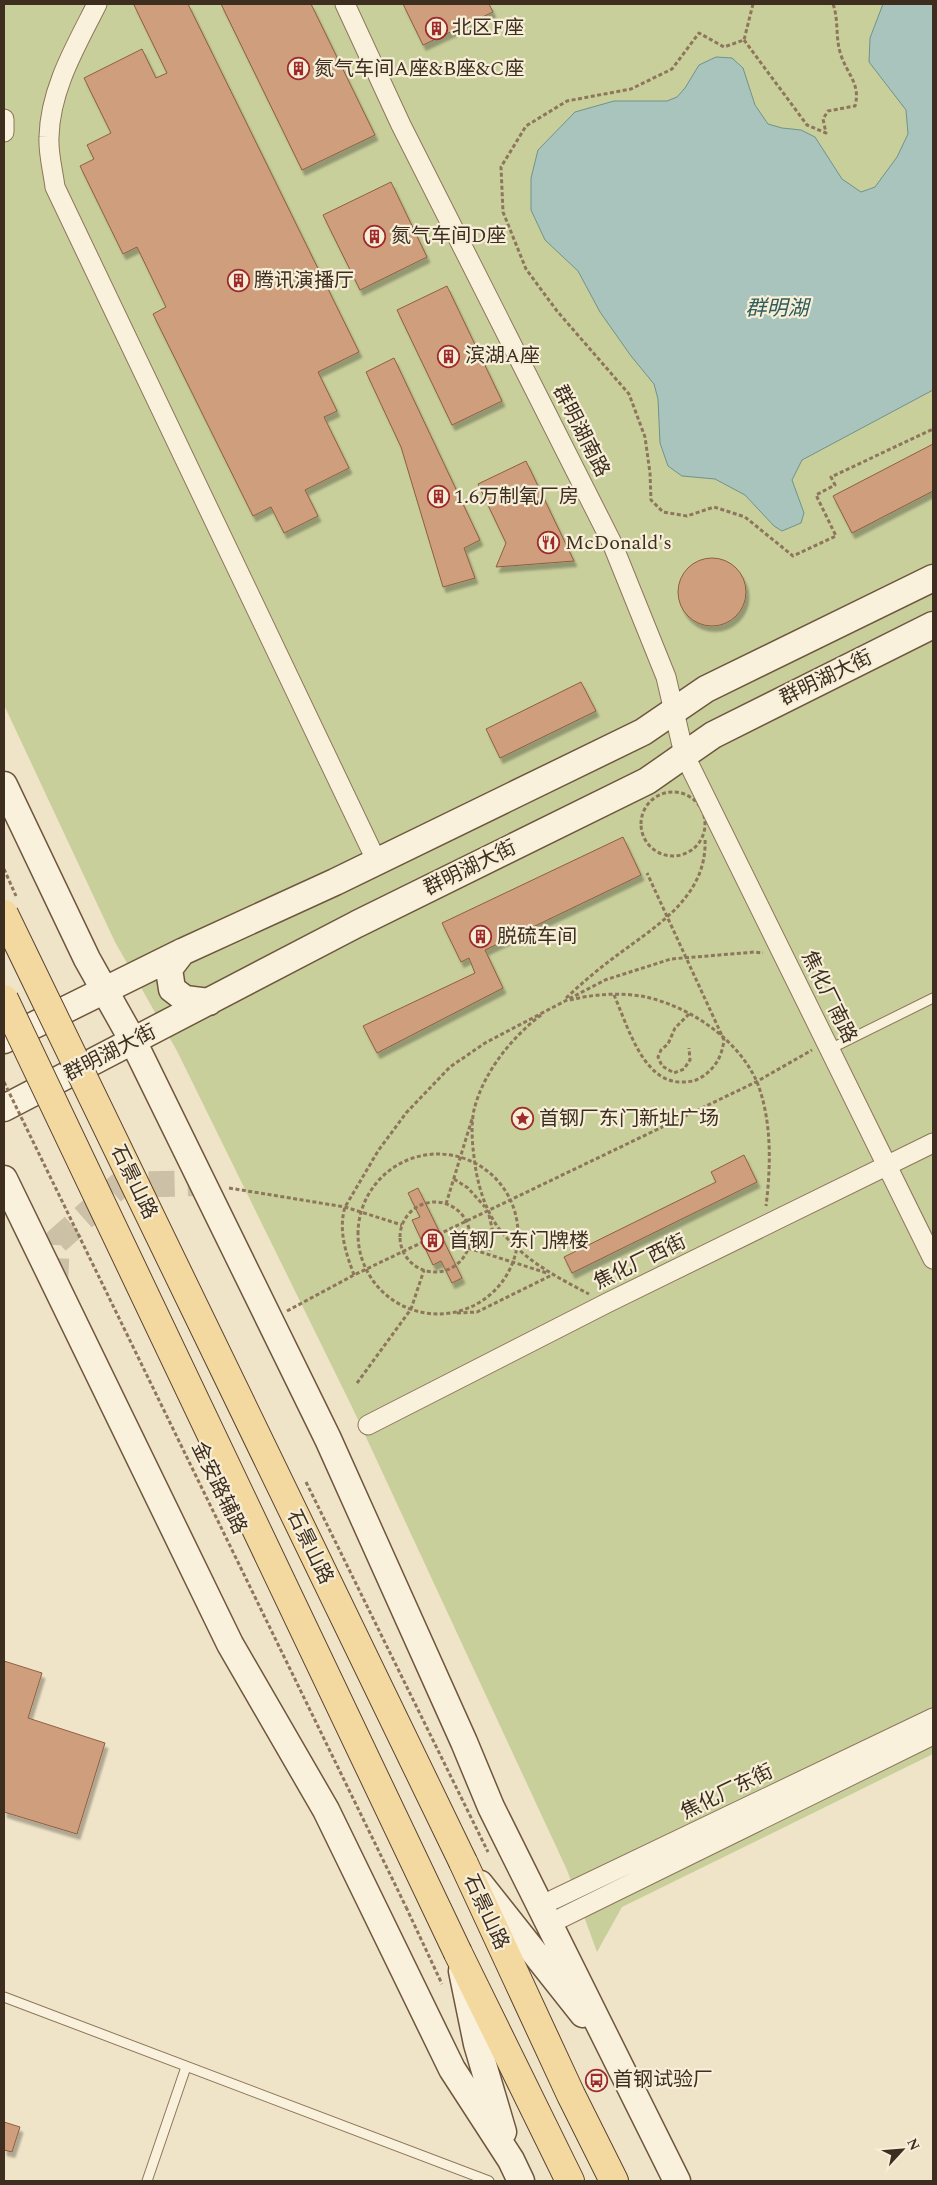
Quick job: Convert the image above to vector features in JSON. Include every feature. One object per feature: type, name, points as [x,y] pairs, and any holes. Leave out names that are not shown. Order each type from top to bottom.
[{"type":"main road","name":"石景山路","points":[[4,914],[463,1862],[571,2095],[614,2181]]},
{"type":"main road","name":"石景山路","points":[[4,999],[458,1953],[570,2181]]},
{"type":"street","points":[[97,4],[71,57],[52,104],[48,138],[55,187],[75,234],[377,862]]},
{"type":"street","name":"群明湖南路","points":[[344,4],[402,126],[612,543],[666,677],[684,754]]},
{"type":"street","points":[[4,119],[4,132]]},
{"type":"street","points":[[4,1040],[182,952],[377,862],[643,732],[706,689],[933,578]]},
{"type":"street","name":"群明湖大街","points":[[4,1108],[357,924],[647,781],[712,735],[933,625]]},
{"type":"street","name":"焦化厂南路","points":[[684,754],[933,1260]]},
{"type":"street","points":[[4,785],[87,960],[133,1041],[328,1440],[464,1742],[491,1807],[677,2181]]},
{"type":"street","points":[[182,952],[169,969],[172,989],[185,999],[209,1002]]},
{"type":"street","name":"焦化厂西街","points":[[368,1425],[607,1303],[933,1143]]},
{"type":"street","points":[[4,1179],[230,1644],[326,1810],[452,2069],[516,2170]]},
{"type":"street","name":"焦化厂东街","points":[[545,1915],[933,1718]]},
{"type":"street","name":"焦化厂东街","points":[[545,1915],[933,1735]]},
{"type":"street","points":[[463,1862],[585,2017],[652,2128]]},
{"type":"street","points":[[458,1953],[476,2044],[516,2170]]},
{"type":"lane","points":[[828,1045],[933,998]]},
{"type":"lane","points":[[4,1997],[489,2181]]},
{"type":"lane","points":[[147,2181],[186,2067]]},
{"type":"path","points":[[744,40],[753,4]]},
{"type":"path","points":[[744,40],[807,125],[826,133],[823,119],[828,111],[855,106],[858,96],[853,79],[840,54],[833,4]]},
{"type":"path","points":[[744,40],[724,46],[699,33],[672,69],[631,88],[567,101],[526,126],[501,167],[503,212],[526,269],[557,311],[629,394],[645,437],[650,473],[651,500],[663,512],[688,516],[714,507],[745,517],[793,556],[836,536],[816,495],[835,485],[831,476],[933,429]]},
{"type":"path","points":[[562,1002],[590,976],[644,937],[667,917],[679,906],[697,881],[706,854],[704,819],[695,801],[686,794],[665,792],[647,804],[642,814],[643,836],[652,848],[666,855],[676,856],[686,853],[694,847],[701,839],[704,819]]},
{"type":"path","points":[[614,995],[646,1064],[656,1074],[668,1081],[694,1081],[706,1075],[723,1053],[724,1040],[647,873]]},
{"type":"path","points":[[354,1275],[343,1246],[342,1217],[345,1207],[378,1150],[406,1113],[450,1067],[485,1043],[605,980],[671,959],[755,952],[784,956]]},
{"type":"path","points":[[562,1002],[583,996],[645,997],[689,1014],[705,1024],[736,1050],[756,1082],[768,1121],[768,1191],[764,1226]]},
{"type":"path","points":[[446,1204],[485,1081],[510,1044],[528,1025],[546,1011]]},
{"type":"path","points":[[689,1014],[675,1028],[668,1044],[661,1050],[658,1057],[662,1066],[674,1073],[684,1069],[690,1060],[689,1048]]},
{"type":"path","points":[[269,1320],[366,1269],[756,1082],[828,1045]]},
{"type":"path","name":"金安路辅路","points":[[4,1082],[406,1907]]},
{"type":"path","points":[[474,1111],[472,1135],[475,1164],[479,1185],[492,1228],[490,1254]]},
{"type":"path","points":[[451,1314],[475,1306],[495,1290],[510,1269],[516,1248],[517,1220],[510,1200],[493,1175],[461,1158],[443,1154],[415,1156],[390,1169],[371,1188],[360,1212],[358,1242],[366,1269],[381,1291],[402,1306],[426,1314],[451,1314],[477,1312],[553,1274]]},
{"type":"path","points":[[454,1180],[474,1193],[488,1210],[500,1230],[516,1248],[553,1274],[607,1303]]},
{"type":"path","points":[[203,1183],[345,1207],[402,1225]]},
{"type":"path","points":[[431,1202],[446,1204],[461,1214],[466,1221],[470,1236],[468,1248],[463,1259],[454,1267],[443,1272],[424,1270],[409,1261],[402,1252],[400,1241],[402,1225],[411,1211],[420,1205],[431,1202]]},
{"type":"path","points":[[468,1248],[553,1274]]},
{"type":"path","points":[[357,1383],[411,1309],[424,1270]]},
{"type":"green space","points":[[4,4],[933,4],[933,1754],[622,1907],[597,1952],[567,1870],[352,1407],[177,1051],[115,942],[4,705]]},
{"type":"water","name":"群明湖","points":[[883,4],[933,4],[933,390],[802,460],[792,480],[804,513],[801,523],[782,531],[774,526],[745,495],[715,479],[682,476],[668,466],[660,443],[658,399],[654,384],[631,356],[600,312],[578,271],[545,240],[531,210],[531,178],[538,150],[575,112],[614,101],[667,101],[677,97],[685,88],[699,65],[716,57],[732,58],[743,68],[755,105],[768,124],[801,130],[815,137],[842,179],[861,192],[875,187],[897,157],[908,134],[906,110],[869,62],[870,38]]},
{"type":"building","name":"腾讯演播厅","points":[[188,4],[359,352],[318,372],[337,411],[324,417],[349,468],[305,490],[318,516],[284,533],[271,507],[253,516],[153,314],[166,307],[137,247],[123,254],[80,166],[94,159],[87,145],[111,133],[84,78],[142,49],[156,78],[167,73],[134,5]]},
{"type":"building","name":"氮气车间A座&B座&C座","points":[[221,4],[311,4],[375,135],[302,170]]},
{"type":"building","name":"北区F座","points":[[403,4],[489,4],[493,12],[423,45]]},
{"type":"building","name":"氮气车间D座","points":[[391,182],[427,257],[360,290],[323,215]]},
{"type":"building","name":"滨湖A座","points":[[447,286],[502,401],[452,425],[397,310]]},
{"type":"building","name":"1.6万制氧厂房","points":[[394,358],[480,540],[464,548],[475,578],[443,587],[401,447],[366,372]]},
{"type":"building","points":[[933,444],[933,491],[852,533],[833,496]]},
{"type":"building","points":[[526,461],[574,561],[496,567],[506,543],[478,484]]},
{"type":"building","points":[[705,558],[719,558],[731,563],[741,573],[746,585],[746,599],[741,611],[731,621],[719,626],[705,626],[693,621],[683,611],[678,599],[678,585],[683,573],[693,563]]},
{"type":"building","points":[[581,682],[596,711],[500,758],[486,729]]},
{"type":"building","name":"脱硫车间","points":[[623,837],[641,875],[485,950],[503,988],[377,1053],[363,1026],[475,973],[469,958],[461,962],[442,923]]},
{"type":"building","points":[[744,1155],[757,1182],[572,1273],[564,1257],[716,1182],[711,1172]]},
{"type":"building","name":"首钢厂东门牌楼","points":[[418,1188],[462,1278],[452,1283],[441,1261],[433,1265],[412,1220],[420,1217],[408,1193]]},
{"type":"building","points":[[4,1661],[42,1673],[28,1718],[105,1743],[77,1834],[4,1812]]},
{"type":"building","points":[[4,2122],[20,2127],[12,2152],[4,2150]]},
{"type":"tunnel","points":[[55,1284],[57,1241],[120,1185],[203,1183]]},
{"type":"place","name":"北区F座","points":[[436,28]]},
{"type":"place","name":"氮气车间A座&B座&C座","points":[[298,69]]},
{"type":"place","name":"氮气车间D座","points":[[375,236]]},
{"type":"place","name":"腾讯演播厅","points":[[238,281]]},
{"type":"place","name":"滨湖A座","points":[[449,356]]},
{"type":"place","name":"1.6万制氧厂房","points":[[438,497]]},
{"type":"place","name":"McDonald's","points":[[549,543]]},
{"type":"place","name":"脱硫车间","points":[[481,937]]},
{"type":"place","name":"首钢厂东门新址广场","points":[[523,1119]]},
{"type":"place","name":"首钢厂东门牌楼","points":[[433,1241]]},
{"type":"place","name":"首钢试验厂","points":[[597,2080]]}]
